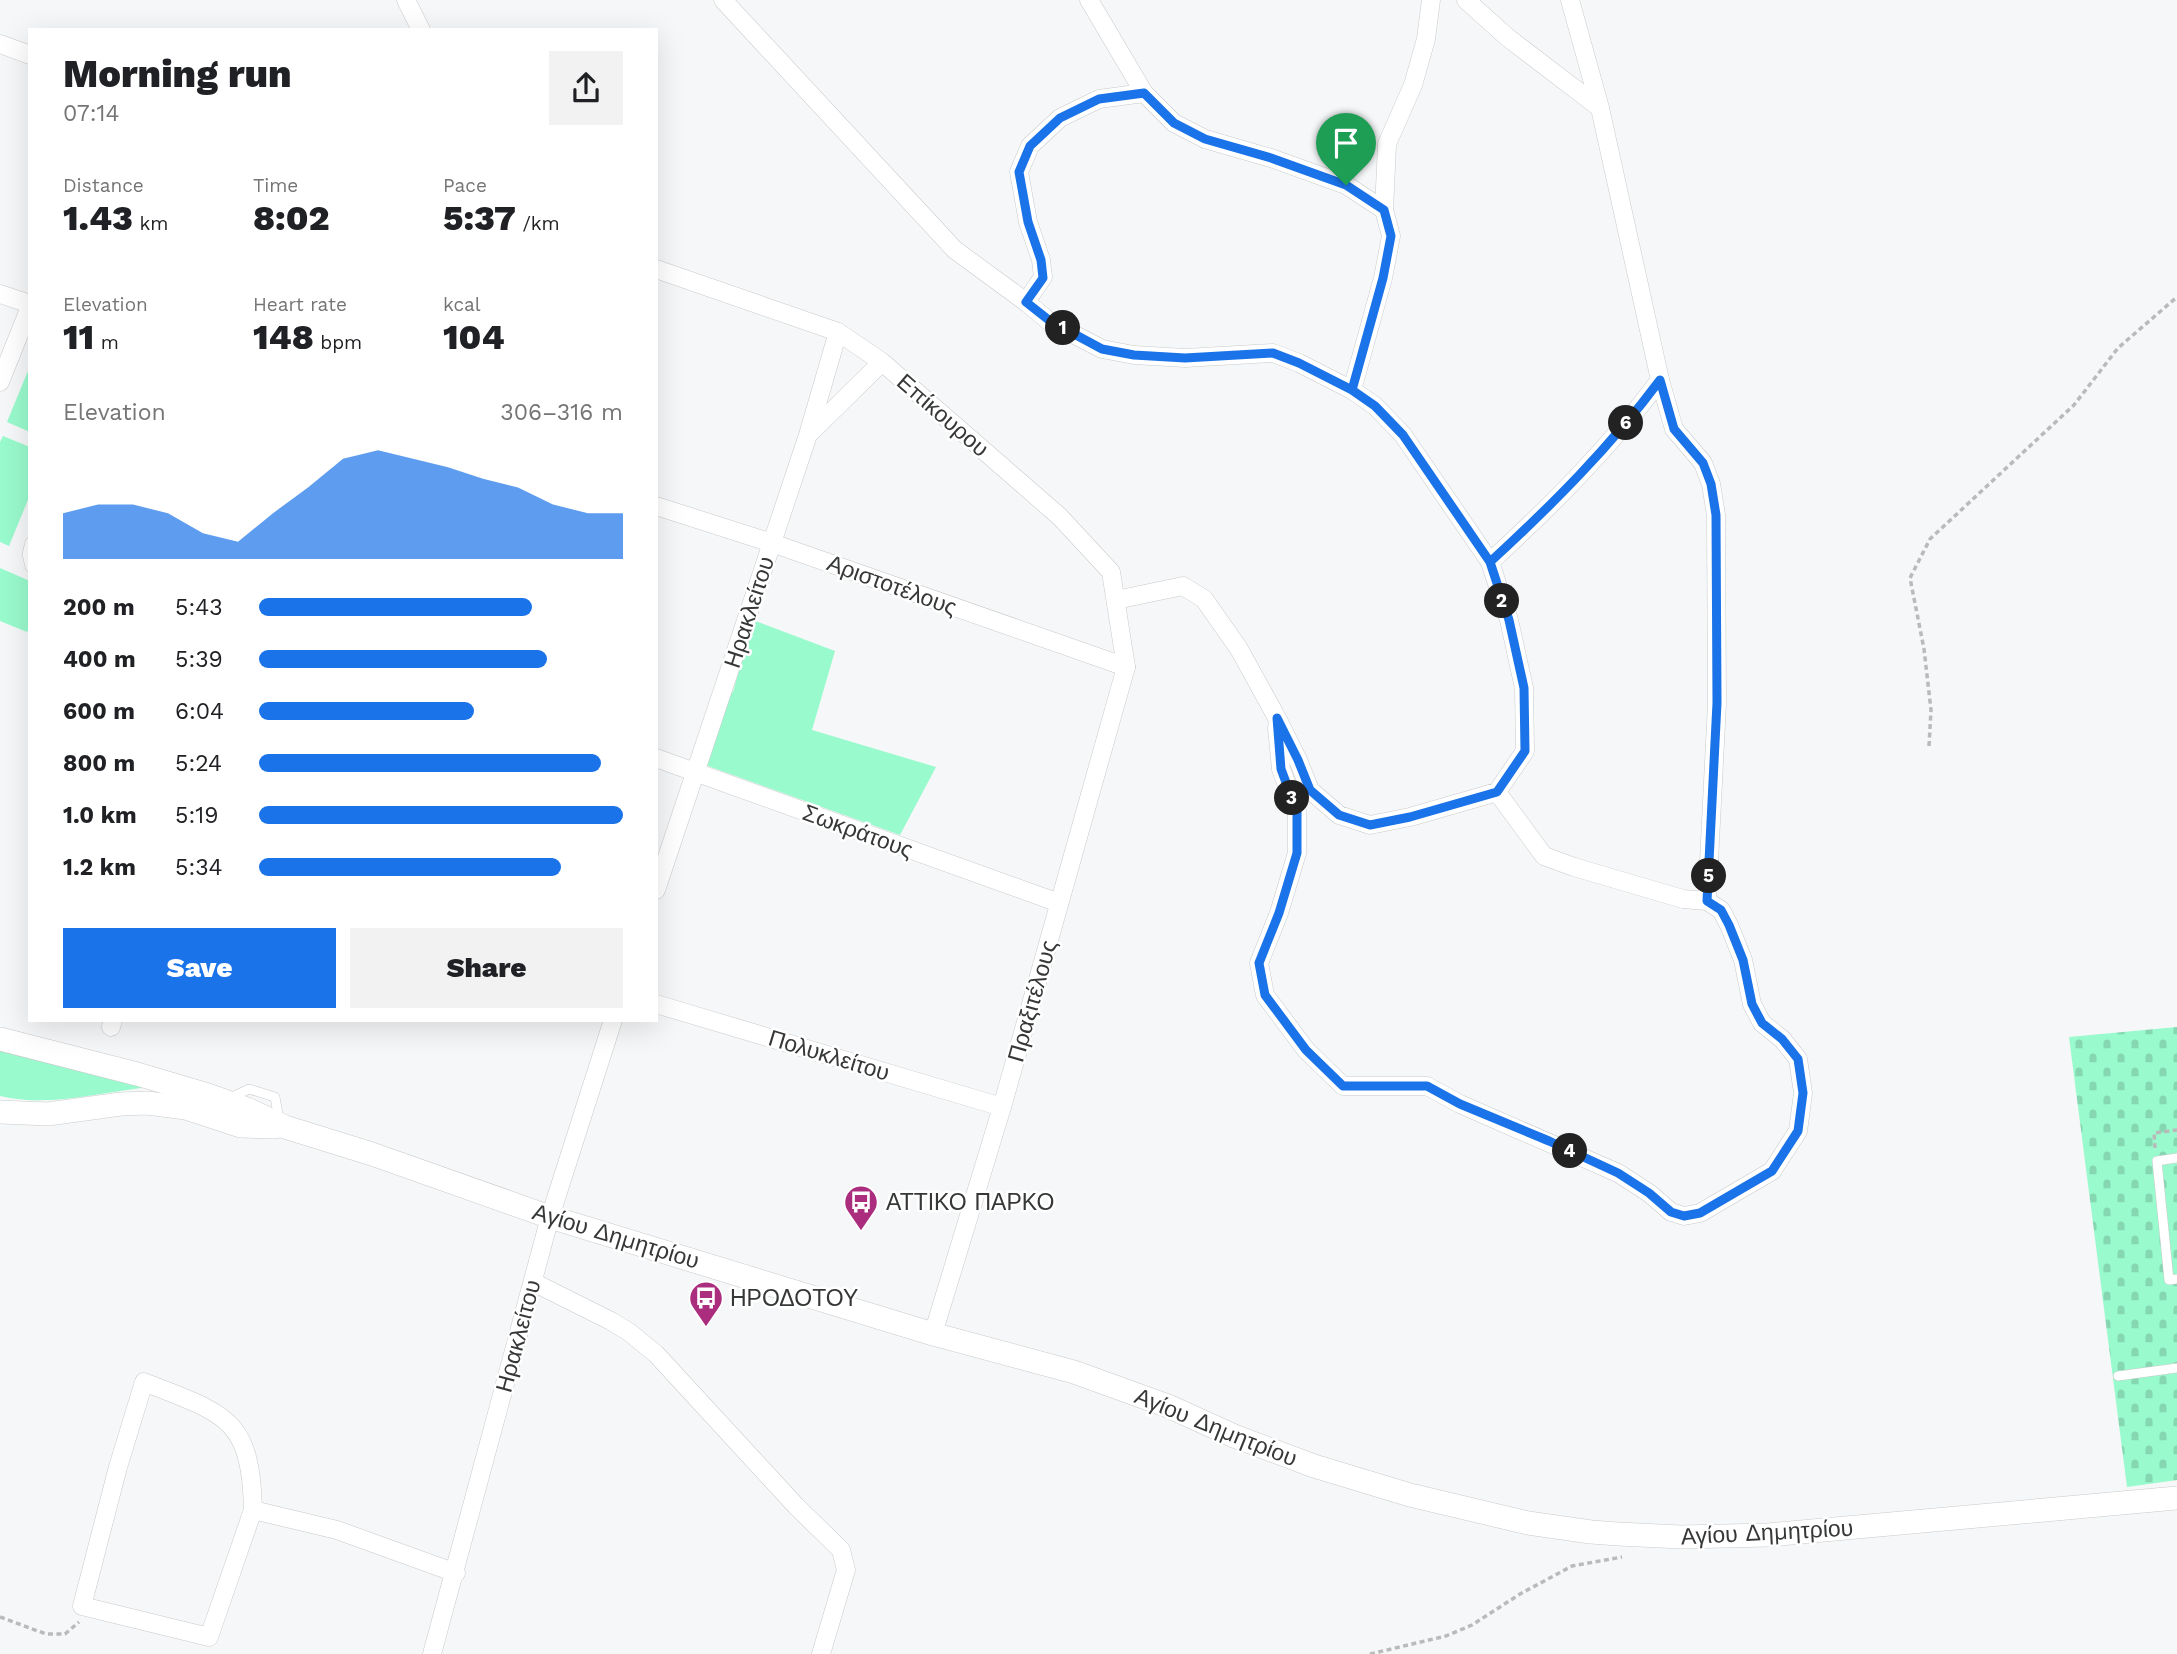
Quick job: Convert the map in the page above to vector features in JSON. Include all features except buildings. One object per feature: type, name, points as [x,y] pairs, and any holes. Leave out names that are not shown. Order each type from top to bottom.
[{"type":"street","points":[[406,0],[420,28]]},
{"type":"street","points":[[723,0],[955,250],[1050,321],[1102,349],[1134,355],[1185,358],[1273,353],[1352,390],[1375,406],[1403,435],[1490,562],[1509,620],[1524,688],[1525,751],[1497,792],[1410,817],[1370,825],[1339,815],[1310,790],[1277,718],[1239,649],[1204,599],[1183,586],[1115,600]]},
{"type":"street","points":[[1089,0],[1144,93],[1174,123],[1205,139],[1271,158],[1346,185],[1384,210]]},
{"type":"street","points":[[1352,390],[1383,278],[1391,236],[1384,210],[1387,144],[1413,85],[1426,39],[1431,0]]},
{"type":"street","points":[[1466,0],[1507,37],[1600,108]]},
{"type":"street","points":[[1570,0],[1600,108],[1660,380],[1674,429],[1703,463],[1711,484],[1716,515],[1717,703],[1707,901]]},
{"type":"street","points":[[0,44],[28,54]]},
{"type":"street","points":[[1026,302],[1043,278],[1041,260],[1028,222],[1019,172],[1030,146],[1060,118],[1099,99],[1144,93]]},
{"type":"street","name":"Επίκουρου","points":[[658,270],[838,332],[882,362],[1060,517],[1111,572],[1126,667]]},
{"type":"street","points":[[0,294],[28,305]]},
{"type":"street","points":[[0,382],[28,311]]},
{"type":"street","name":"Ηρακλείτου","points":[[658,884],[808,435],[838,332]]},
{"type":"street","points":[[808,435],[882,362]]},
{"type":"street","points":[[1490,562],[1590,465],[1634,415],[1660,380]]},
{"type":"street","name":"Αριστοτέλους","points":[[658,507],[772,542],[1126,667]]},
{"type":"street","name":"Πραξιτέλους","points":[[933,1334],[1002,1107],[1126,667]]},
{"type":"street","points":[[1277,718],[1281,769],[1297,812],[1297,853],[1279,913],[1259,963],[1265,995],[1306,1050],[1343,1086],[1427,1086],[1460,1104],[1618,1173],[1649,1193],[1671,1212],[1684,1216],[1700,1213],[1772,1171],[1798,1131],[1803,1093],[1798,1059],[1782,1039],[1762,1023],[1752,1004],[1743,960],[1721,910],[1707,901],[1683,899],[1544,856],[1497,792]]},
{"type":"street","name":"Σωκράτους","points":[[658,759],[1059,903]]},
{"type":"street","name":"Πολυκλείτου","points":[[658,1005],[1002,1107]]},
{"type":"street","name":"Ηρακλείτου","points":[[432,1654],[550,1217],[612,1022]]},
{"type":"street","name":"Αγίου Δημητρίου","points":[[0,1039],[137,1074],[223,1101],[282,1126],[372,1154],[550,1217],[933,1334],[1074,1371],[1326,1470],[1410,1496],[1504,1517],[1570,1530],[1681,1537],[1768,1535],[2177,1498]]},
{"type":"street","name":"Αγίου Δημητρίου","points":[[0,1112],[48,1114],[147,1103],[186,1108],[242,1126],[282,1126]]},
{"type":"street","points":[[533,1282],[611,1321],[656,1354],[796,1506],[841,1550],[846,1570],[821,1654]]},
{"type":"street","points":[[144,1382],[211,1409],[226,1419],[247,1451],[253,1480],[253,1510],[209,1637],[82,1606],[118,1467],[144,1382]]},
{"type":"street","points":[[253,1510],[337,1530],[456,1573]]},
{"type":"lane","points":[[2177,1158],[2157,1161],[2169,1280],[2177,1279]]},
{"type":"lane","points":[[2118,1376],[2177,1368]]},
{"type":"path","points":[[1930,746],[1931,710],[1924,649],[1910,578],[1930,539],[2074,405],[2118,348],[2177,297]]},
{"type":"path","points":[[2157,1161],[2154,1133],[2177,1130]]},
{"type":"path","points":[[1370,1654],[1446,1636],[1472,1625],[1520,1594],[1572,1566],[1623,1556]]},
{"type":"path","points":[[0,1617],[46,1634],[65,1634],[78,1623],[82,1606]]},
{"type":"green space","points":[[28,371],[28,431],[7,422]]},
{"type":"green space","points":[[3,436],[28,446],[28,500],[9,546],[0,542],[0,442]]},
{"type":"green space","points":[[0,568],[28,580],[28,630],[27,632],[0,621]]},
{"type":"green space","points":[[753,620],[835,651],[812,730],[936,767],[900,835],[694,761],[715,685],[733,692]]},
{"type":"green space","points":[[2177,1027],[2177,1480],[2127,1487],[2069,1037]]},
{"type":"green space","points":[[0,1050],[149,1087],[56,1100],[0,1096]]},
{"type":"place","name":"ΑΤΤΙΚΟ ΠΑΡΚΟ","points":[[861,1232]]},
{"type":"place","name":"ΗΡΟΔΟΤΟΥ","points":[[706,1328]]},
{"type":"route","points":[[1346,185],[1271,158],[1205,139],[1174,123],[1144,93],[1099,99],[1060,118],[1030,146],[1019,172],[1028,222],[1041,260],[1043,278],[1026,302],[1050,321],[1102,349],[1134,355],[1185,358],[1273,353],[1352,390],[1375,406],[1403,435],[1490,562],[1509,620],[1524,688],[1525,751],[1497,792],[1410,817],[1370,825],[1339,815],[1310,790],[1277,718],[1281,769],[1297,812],[1297,853],[1279,913],[1259,963],[1265,995],[1306,1050],[1343,1086],[1427,1086],[1460,1104],[1618,1173],[1649,1193],[1671,1212],[1684,1216],[1700,1213],[1772,1171],[1798,1131],[1803,1093],[1798,1059],[1782,1039],[1762,1023],[1752,1004],[1743,960],[1729,925],[1721,910],[1707,901],[1717,703],[1716,515],[1711,484],[1703,463],[1674,429],[1660,380],[1634,415],[1590,465],[1490,562],[1441,493],[1403,435],[1375,406],[1352,390],[1383,278],[1391,236],[1384,210],[1346,185]]}]
